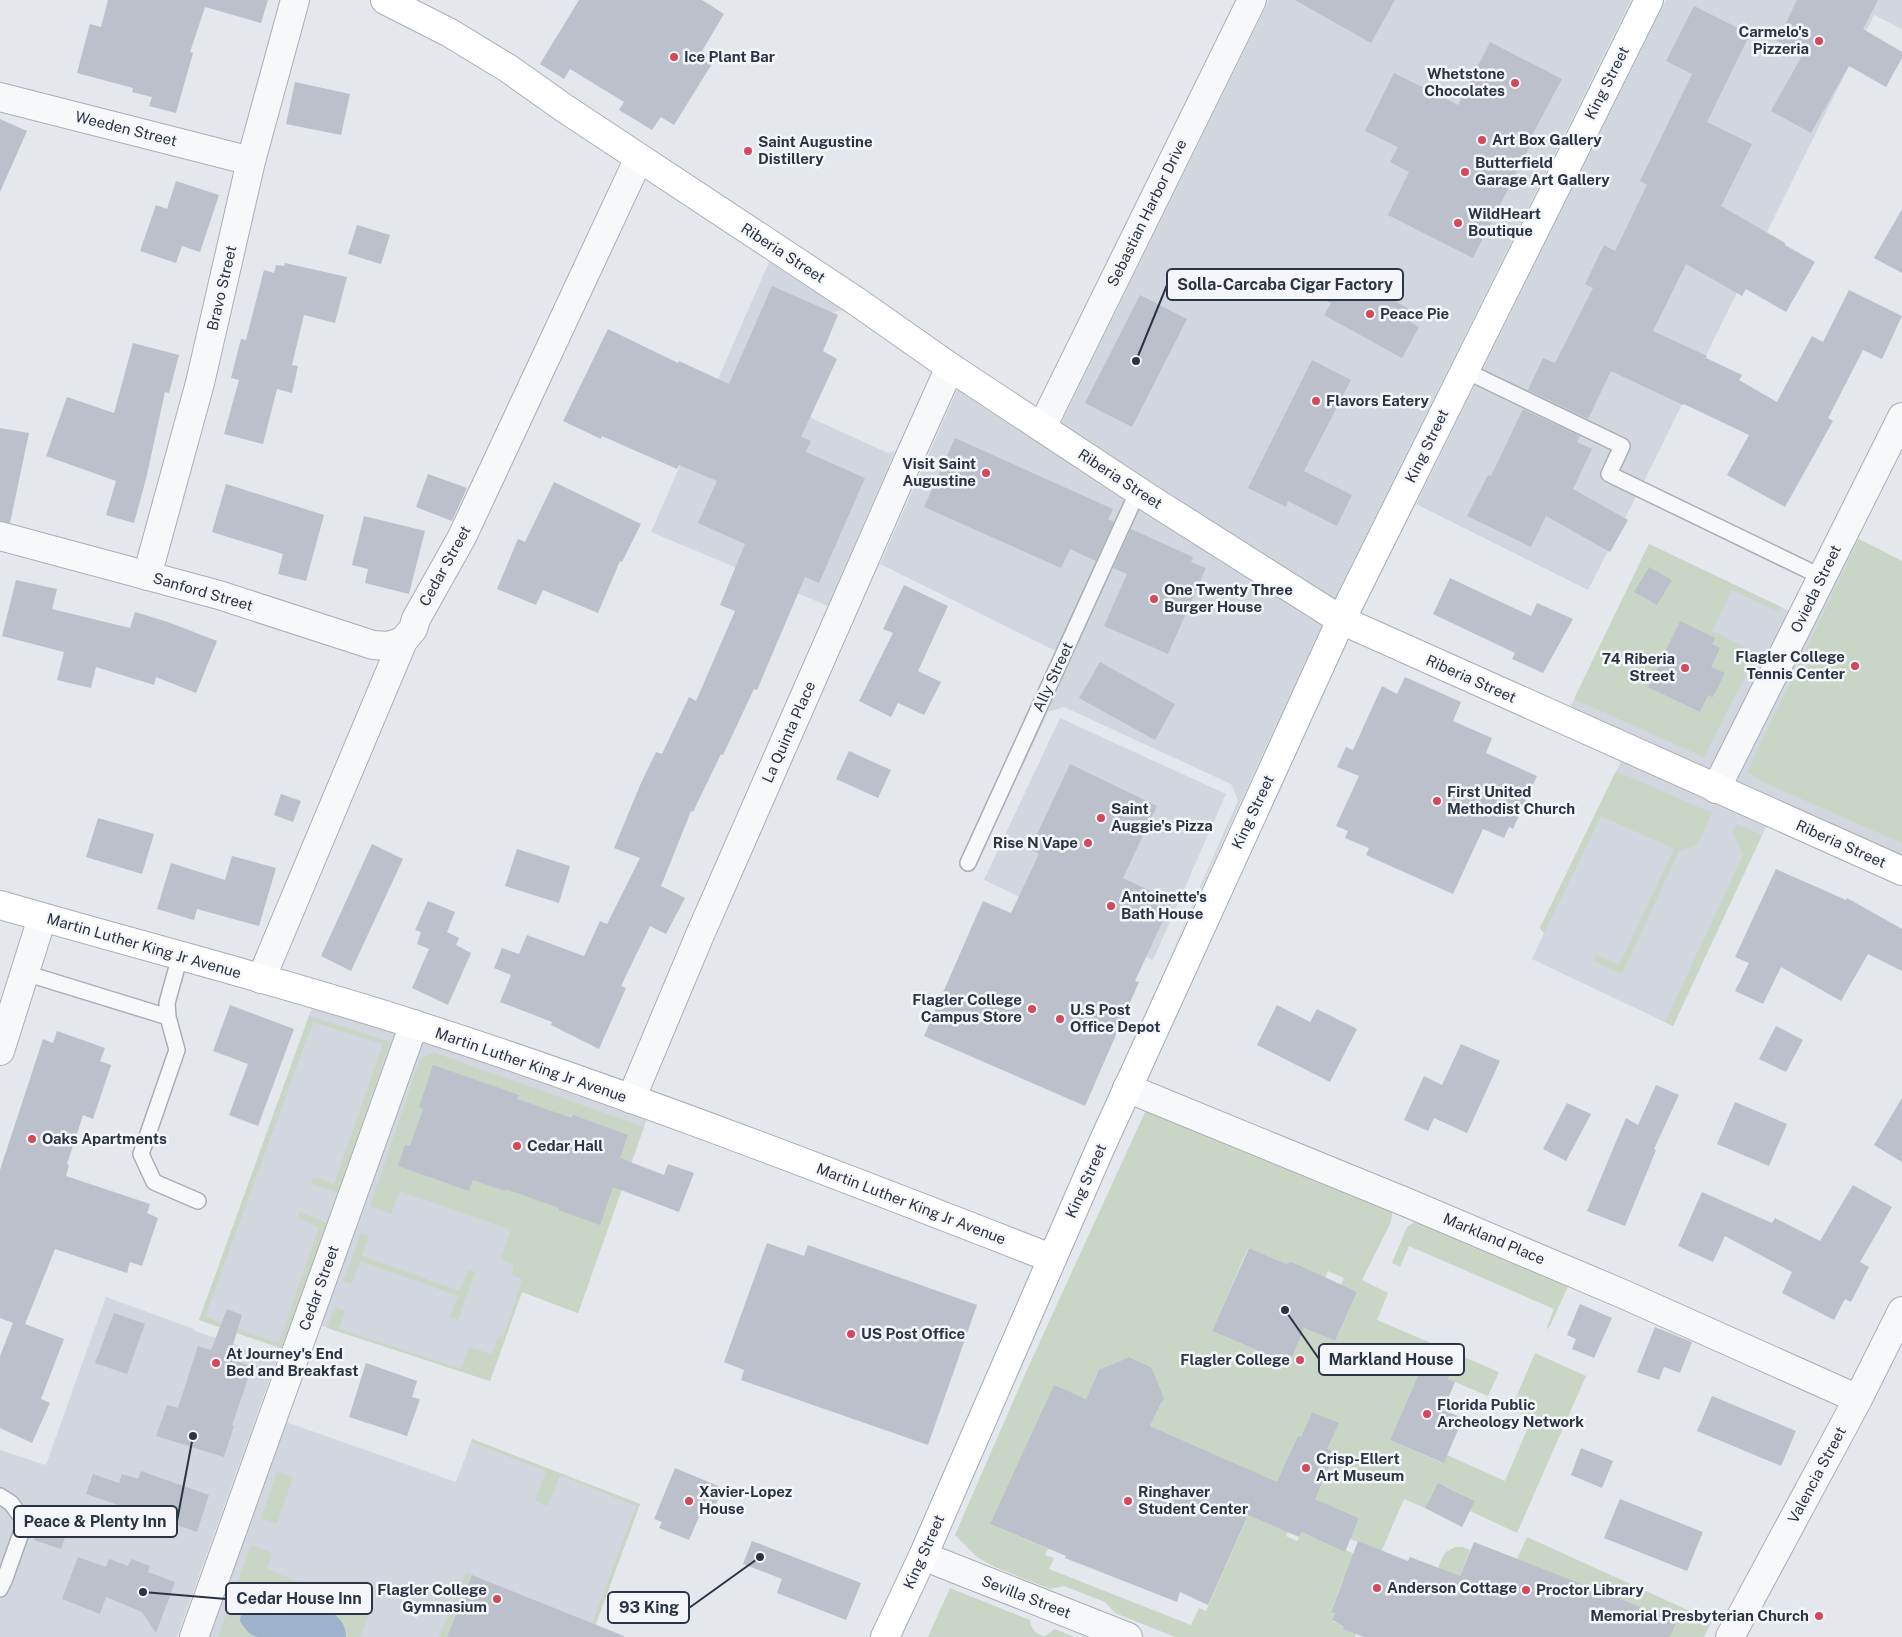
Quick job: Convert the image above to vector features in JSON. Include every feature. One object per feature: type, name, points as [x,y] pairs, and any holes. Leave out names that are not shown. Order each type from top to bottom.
[{"type":"street","name":"Bravo Street","points":[[147,576],[200,383],[251,161],[295,0]]},
{"type":"street","name":"Sebastian Harbor Drive","points":[[1042,427],[1252,0]]},
{"type":"street","name":"King Street","points":[[885,1637],[923,1556],[1051,1258],[1127,1088],[1341,620],[1648,0]]},
{"type":"street","name":"Riberia Street","points":[[388,1],[450,33],[509,69],[639,158],[856,301],[950,367],[1138,491],[1341,620],[1902,871]]},
{"type":"street","name":"Weeden Street","points":[[0,97],[251,161]]},
{"type":"street","name":"Cedar Street","points":[[261,979],[403,640],[413,629],[416,619],[462,537],[639,158]]},
{"type":"street","name":"La Quinta Place","points":[[631,1099],[699,937],[950,367]]},
{"type":"street","name":"Ovieda Street","points":[[1716,789],[1902,416]]},
{"type":"street","name":"Sanford Street","points":[[0,536],[219,595],[373,645],[389,646],[403,640]]},
{"type":"street","name":"Martin Luther King Jr Avenue","points":[[0,905],[317,994],[414,1024],[631,1099],[1051,1258]]},
{"type":"street","points":[[0,1051],[42,918]]},
{"type":"street","name":"Cedar Street","points":[[194,1637],[414,1024]]},
{"type":"street","name":"Markland Place","points":[[1127,1088],[1400,1199],[1623,1294],[1858,1399]]},
{"type":"street","name":"Valencia Street","points":[[1730,1637],[1858,1399],[1902,1311]]},
{"type":"street","name":"Sevilla Street","points":[[923,1556],[1128,1637]]},
{"type":"lane","points":[[1464,370],[1622,446],[1609,474],[1822,577]]},
{"type":"lane","name":"Ally Street","points":[[968,863],[1138,491]]},
{"type":"lane","points":[[180,956],[167,1003],[168,1017],[177,1050],[141,1154],[154,1182],[198,1200]]},
{"type":"lane","points":[[25,974],[168,1017]]},
{"type":"lane","points":[[0,1496],[11,1503],[25,1522],[1,1583]]},
{"type":"shaded area","points":[[1269,0],[1631,0],[1334,600],[1145,480],[1061,423]]},
{"type":"shaded area","points":[[1666,0],[1902,0],[1902,29],[1874,15],[1649,471],[1588,590],[1416,504]]},
{"type":"shaded area","points":[[770,260],[845,310],[825,313],[803,401],[811,418],[888,453],[895,451],[828,606],[651,532]]},
{"type":"shaded area","points":[[958,388],[1130,503],[1322,625],[1167,963],[1238,800],[1231,784],[1064,707],[1048,712],[973,872],[969,870],[1066,656],[880,564]]},
{"type":"shaded area","points":[[1844,532],[1902,561],[1902,871],[1772,814],[1673,1026],[1532,959],[1544,933],[1540,928],[1627,749],[1564,720],[1649,544],[1802,617]]},
{"type":"shaded area","points":[[1060,718],[1226,794],[1153,960],[984,880]]},
{"type":"shaded area","points":[[317,994],[651,1107],[578,1313],[522,1292],[490,1381],[308,1321],[296,1353],[199,1320]]},
{"type":"shaded area","points":[[106,1297],[194,1329],[195,1331],[277,1359],[177,1637],[0,1637],[0,1450],[46,1465]]},
{"type":"shaded area","points":[[272,1417],[456,1482],[472,1439],[640,1504],[591,1637],[194,1637]]},
{"type":"green space","name":"Flagler College Tennis Center","points":[[1859,539],[1902,561],[1902,843],[1765,783],[1747,772]]},
{"type":"green space","points":[[1649,544],[1781,607],[1778,612],[1732,590],[1712,631],[1757,653],[1704,757],[1574,699]]},
{"type":"green space","points":[[1616,771],[1712,813],[1697,845],[1679,851],[1622,974],[1593,961],[1595,954],[1619,965],[1674,849],[1601,816],[1544,933],[1540,928]]},
{"type":"green space","points":[[1737,824],[1762,835],[1673,1026],[1665,1022],[1743,855],[1732,832]]},
{"type":"green space","points":[[309,1016],[390,1042],[338,1193],[311,1184],[313,1177],[334,1184],[383,1044],[313,1022],[205,1317],[279,1343],[319,1227],[297,1218],[300,1212],[327,1223],[283,1349],[199,1320]]},
{"type":"green space","points":[[435,1053],[644,1127],[578,1313],[522,1292],[490,1381],[327,1328],[334,1307],[345,1311],[339,1329],[461,1369],[469,1347],[492,1354],[498,1336],[503,1337],[522,1279],[512,1275],[514,1265],[501,1258],[511,1230],[400,1191],[391,1214],[370,1206],[419,1062],[423,1057]]},
{"type":"green space","points":[[1146,1110],[1393,1209],[1391,1222],[1362,1280],[1388,1293],[1377,1320],[1499,1372],[1488,1396],[1448,1379],[1450,1375],[1423,1364],[1390,1440],[1443,1463],[1447,1455],[1505,1481],[1532,1418],[1511,1409],[1535,1353],[1586,1376],[1517,1533],[1470,1511],[1475,1501],[1445,1486],[1442,1490],[1436,1487],[1425,1508],[1404,1499],[1382,1550],[1376,1552],[1377,1549],[1350,1539],[1359,1518],[1315,1499],[1327,1449],[1338,1423],[1312,1412],[1265,1522],[1288,1532],[1286,1536],[1297,1541],[1302,1532],[1360,1556],[1343,1579],[1331,1611],[1335,1613],[1332,1621],[1344,1625],[1356,1634],[1355,1637],[1175,1637],[1115,1613],[1105,1602],[1064,1586],[1050,1589],[995,1567],[977,1557],[955,1535],[1026,1372]],"holes":[[[1248,1248],[1286,1264],[1293,1262],[1324,1280],[1328,1271],[1344,1278],[1341,1285],[1357,1292],[1335,1341],[1304,1328],[1288,1364],[1212,1331]],[[1129,1357],[1151,1367],[1162,1403],[1150,1426],[1265,1477],[1206,1611],[1199,1608],[1191,1625],[1049,1569],[1054,1558],[1045,1555],[1048,1549],[990,1524],[1054,1386],[1086,1399],[1097,1374],[1104,1377],[1108,1366]]]},
{"type":"green space","points":[[1418,1219],[1570,1282],[1550,1326],[1546,1330],[1554,1309],[1409,1246],[1400,1267],[1392,1263],[1407,1227]]},
{"type":"green space","points":[[361,1233],[369,1236],[362,1256],[460,1291],[468,1270],[475,1273],[458,1320],[450,1317],[458,1296],[360,1261],[352,1284],[343,1281]]},
{"type":"green space","points":[[472,1439],[640,1504],[591,1637],[587,1637],[636,1506],[560,1475],[548,1506],[535,1501],[546,1471],[471,1442]]},
{"type":"green space","points":[[277,1472],[293,1477],[277,1524],[261,1519]]},
{"type":"green space","points":[[1527,1537],[1712,1621],[1704,1637],[1670,1637],[1677,1621],[1517,1559]]},
{"type":"green space","points":[[251,1545],[272,1553],[267,1569],[371,1611],[360,1637],[218,1637]]},
{"type":"green space","points":[[1455,1547],[1470,1550],[1436,1637],[1410,1637],[1442,1558],[1446,1552]]},
{"type":"green space","points":[[466,1572],[472,1575],[447,1637],[439,1637]]},
{"type":"green space","points":[[950,1588],[1030,1620],[1033,1629],[1039,1634],[1045,1636],[1055,1629],[1074,1637],[928,1637]]},
{"type":"water","points":[[260,1592],[274,1592],[334,1614],[343,1624],[346,1637],[254,1636],[247,1631],[240,1621],[246,1604]]},
{"type":"building","points":[[108,0],[268,0],[261,23],[205,7],[190,52],[193,53],[176,113],[149,106],[152,97],[132,92],[133,88],[77,73],[90,24],[101,27]]},
{"type":"building","points":[[579,0],[702,0],[724,14],[702,51],[715,59],[674,125],[661,117],[652,130],[619,110],[624,102],[570,69],[564,79],[540,64]]},
{"type":"building","points":[[1295,0],[1395,0],[1371,43]]},
{"type":"building","points":[[1797,0],[1878,0],[1863,29],[1902,52],[1902,58],[1886,87],[1849,66],[1811,133],[1771,111],[1803,54],[1777,41]]},
{"type":"building","points":[[1694,6],[1750,34],[1707,122],[1752,144],[1721,206],[1815,262],[1786,312],[1746,289],[1742,296],[1686,264],[1653,331],[1707,356],[1706,358],[1742,375],[1739,380],[1777,402],[1812,336],[1823,342],[1849,290],[1902,316],[1882,359],[1863,350],[1828,418],[1833,421],[1785,507],[1727,475],[1749,435],[1684,404],[1611,371],[1588,419],[1528,390],[1543,358],[1555,363],[1593,288],[1585,284],[1604,245],[1615,251],[1647,185],[1640,181],[1692,74],[1666,61]]},
{"type":"building","points":[[1490,42],[1562,79],[1529,141],[1532,142],[1473,258],[1388,215],[1409,172],[1390,162],[1398,147],[1365,131],[1394,73],[1458,105]]},
{"type":"building","points":[[295,82],[350,94],[341,135],[286,124]]},
{"type":"building","points":[[0,119],[27,131],[0,192]]},
{"type":"building","points":[[176,181],[219,195],[200,252],[182,246],[176,263],[140,251],[156,205],[167,209]]},
{"type":"building","points":[[1902,209],[1902,273],[1874,258]]},
{"type":"building","points":[[357,225],[390,235],[381,264],[348,254]]},
{"type":"building","points":[[285,263],[347,277],[335,323],[304,315],[292,365],[298,366],[292,393],[277,389],[263,444],[224,434],[239,380],[231,378],[241,339],[246,340],[264,270],[274,273],[276,265],[284,266]]},
{"type":"building","name":"Peace Pie","points":[[1340,270],[1416,313],[1411,322],[1419,327],[1402,358],[1324,315],[1331,303],[1324,300]]},
{"type":"building","points":[[772,286],[838,315],[823,351],[837,359],[801,437],[811,441],[806,452],[865,478],[819,583],[805,577],[757,690],[754,689],[723,755],[721,754],[693,812],[691,811],[661,886],[685,898],[666,934],[650,926],[621,986],[626,988],[599,1049],[551,1025],[552,1022],[500,1002],[511,975],[494,968],[502,948],[519,954],[527,935],[584,956],[600,921],[607,924],[640,858],[614,848],[656,752],[662,754],[689,697],[696,701],[735,611],[720,605],[745,544],[698,523],[717,481],[679,465],[677,469],[602,436],[601,439],[563,421],[608,329],[678,363],[679,361],[729,384]]},
{"type":"building","points":[[1140,295],[1187,319],[1132,427],[1085,403]]},
{"type":"building","points":[[133,343],[179,355],[169,393],[165,392],[146,479],[134,523],[106,515],[116,481],[46,456],[67,397],[114,413]]},
{"type":"building","points":[[1312,360],[1351,380],[1304,471],[1352,495],[1337,526],[1288,501],[1286,507],[1248,488]]},
{"type":"building","points":[[1523,409],[1580,436],[1577,442],[1592,449],[1573,489],[1628,520],[1610,552],[1546,516],[1531,547],[1467,516],[1488,475],[1491,476]]},
{"type":"building","points":[[0,428],[29,433],[10,523],[0,521]]},
{"type":"building","name":"Visit Saint Augustine","points":[[955,438],[1113,509],[1108,519],[1114,522],[1096,561],[1070,549],[1061,568],[924,507]]},
{"type":"building","points":[[428,474],[467,488],[452,521],[416,507]]},
{"type":"building","points":[[554,482],[641,524],[622,562],[620,561],[598,613],[543,590],[536,605],[497,589],[518,539],[525,542]]},
{"type":"building","points":[[226,484],[324,515],[306,581],[278,574],[283,554],[212,532]]},
{"type":"building","points":[[364,516],[425,531],[409,594],[365,583],[368,569],[352,565]]},
{"type":"building","name":"One Twenty Three Burger House","points":[[1131,529],[1193,557],[1191,562],[1206,568],[1168,654],[1104,626],[1127,574],[1113,568]]},
{"type":"building","points":[[1649,567],[1672,580],[1657,605],[1634,592]]},
{"type":"building","points":[[1450,578],[1531,616],[1537,603],[1573,619],[1543,673],[1512,659],[1515,653],[1433,614]]},
{"type":"building","points":[[16,580],[57,589],[52,609],[130,628],[135,612],[168,622],[217,641],[196,693],[156,677],[154,685],[96,667],[91,688],[57,680],[64,652],[2,636]]},
{"type":"building","points":[[904,585],[948,606],[918,671],[941,682],[924,715],[898,703],[891,717],[859,701],[893,633],[883,629]]},
{"type":"building","name":"74 Riberia Street","points":[[1680,621],[1715,638],[1712,644],[1720,648],[1711,667],[1725,673],[1713,697],[1708,695],[1700,712],[1648,687]]},
{"type":"building","points":[[1100,662],[1175,704],[1155,740],[1079,698]]},
{"type":"building","name":"First United Methodist Church","points":[[1405,677],[1461,702],[1453,721],[1492,738],[1486,753],[1537,776],[1513,829],[1509,827],[1504,838],[1483,829],[1453,894],[1366,855],[1369,848],[1345,838],[1348,831],[1336,826],[1359,776],[1337,767],[1346,747],[1353,750],[1382,686],[1397,694]]},
{"type":"building","points":[[849,751],[891,770],[878,798],[836,779]]},
{"type":"building","points":[[1070,764],[1157,806],[1123,878],[1172,901],[1135,981],[1139,982],[1085,1106],[924,1036],[983,901],[1011,913],[1039,854],[1030,849]]},
{"type":"building","points":[[281,794],[301,801],[293,822],[274,815]]},
{"type":"building","points":[[98,818],[154,834],[142,874],[86,857]]},
{"type":"building","points":[[372,844],[403,859],[351,971],[321,956]]},
{"type":"building","points":[[517,849],[570,866],[559,903],[505,886]]},
{"type":"building","points":[[232,856],[276,868],[259,926],[197,909],[194,920],[157,909],[171,863],[225,880]]},
{"type":"building","points":[[1776,869],[1846,900],[1847,898],[1902,929],[1902,971],[1868,954],[1841,1001],[1781,967],[1763,1004],[1735,991],[1749,963],[1735,957]]},
{"type":"building","points":[[428,901],[455,912],[447,932],[459,938],[456,945],[471,953],[448,1005],[412,988],[429,949],[417,944],[421,932],[415,930]]},
{"type":"building","points":[[230,1005],[294,1029],[258,1126],[229,1115],[248,1064],[213,1051]]},
{"type":"building","points":[[1277,1005],[1310,1022],[1317,1009],[1357,1029],[1330,1082],[1257,1045]]},
{"type":"building","points":[[1776,1026],[1803,1040],[1786,1072],[1759,1059]]},
{"type":"building","name":"Oaks Apartments","points":[[57,1031],[105,1048],[100,1061],[111,1065],[93,1119],[83,1115],[67,1164],[69,1165],[66,1176],[150,1204],[147,1213],[158,1218],[142,1266],[130,1262],[127,1273],[55,1249],[25,1324],[64,1339],[41,1399],[50,1403],[32,1443],[0,1428],[0,1356],[13,1323],[0,1318],[0,1170],[43,1039],[53,1043]]},
{"type":"building","points":[[1461,1044],[1500,1061],[1467,1133],[1434,1118],[1428,1131],[1404,1120],[1424,1076],[1442,1085]]},
{"type":"building","name":"Cedar Hall","points":[[433,1065],[519,1095],[517,1099],[572,1118],[573,1115],[628,1135],[620,1158],[664,1175],[668,1164],[694,1173],[679,1212],[613,1187],[600,1225],[506,1189],[505,1191],[473,1180],[469,1191],[398,1166],[405,1145],[410,1146],[423,1109],[419,1107]]},
{"type":"building","points":[[1656,1085],[1679,1095],[1654,1149],[1656,1150],[1625,1226],[1587,1211],[1626,1118],[1638,1125]]},
{"type":"building","points":[[1902,1098],[1902,1162],[1874,1145]]},
{"type":"building","points":[[1735,1102],[1787,1124],[1769,1166],[1717,1144]]},
{"type":"building","points":[[1567,1103],[1591,1114],[1566,1161],[1543,1149]]},
{"type":"building","points":[[1853,1185],[1892,1207],[1860,1262],[1869,1267],[1851,1302],[1845,1299],[1834,1320],[1782,1293],[1792,1272],[1725,1236],[1713,1262],[1678,1246],[1702,1192],[1772,1223],[1775,1218],[1820,1241]]},
{"type":"building","name":"US Post Office","points":[[767,1243],[804,1256],[808,1245],[977,1305],[928,1445],[741,1380],[744,1370],[724,1362]]},
{"type":"building","points":[[1249,1248],[1286,1264],[1292,1262],[1357,1292],[1335,1341],[1304,1328],[1289,1364],[1212,1331]]},
{"type":"building","points":[[1580,1304],[1612,1318],[1594,1358],[1572,1349],[1576,1339],[1567,1335]]},
{"type":"building","points":[[227,1309],[242,1315],[229,1358],[252,1367],[232,1425],[234,1426],[224,1457],[156,1436],[167,1405],[178,1408],[198,1346],[211,1350]]},
{"type":"building","points":[[114,1313],[145,1324],[127,1374],[95,1363]]},
{"type":"building","points":[[1655,1327],[1692,1342],[1680,1373],[1664,1367],[1659,1380],[1637,1372]]},
{"type":"building","name":"Ringhaver Student Center","points":[[1129,1357],[1151,1367],[1164,1398],[1150,1426],[1277,1482],[1298,1436],[1301,1437],[1312,1412],[1339,1423],[1327,1449],[1335,1453],[1315,1499],[1359,1518],[1345,1552],[1302,1532],[1299,1537],[1248,1515],[1208,1605],[1180,1592],[1177,1602],[1065,1558],[1066,1556],[990,1524],[1054,1385],[1086,1399],[1099,1370]]},
{"type":"building","points":[[366,1363],[417,1381],[412,1397],[420,1399],[407,1436],[349,1417]]},
{"type":"building","name":"Florida Public Archeology Network","points":[[1423,1364],[1450,1375],[1448,1379],[1455,1382],[1443,1410],[1463,1418],[1444,1463],[1390,1440]]},
{"type":"building","points":[[1712,1396],[1796,1431],[1781,1466],[1697,1431]]},
{"type":"building","points":[[1581,1448],[1613,1461],[1602,1488],[1571,1475]]},
{"type":"building","name":"Xavier-Lopez House","points":[[675,1468],[723,1488],[712,1514],[702,1510],[689,1540],[659,1528],[662,1522],[654,1519]]},
{"type":"building","points":[[141,1471],[209,1495],[197,1532],[86,1494],[93,1474],[119,1483],[122,1474],[138,1479]]},
{"type":"building","points":[[1438,1483],[1475,1501],[1462,1527],[1425,1508]]},
{"type":"building","points":[[1620,1499],[1703,1532],[1687,1571],[1604,1538]]},
{"type":"building","points":[[42,1520],[68,1529],[61,1549],[34,1540]]},
{"type":"building","points":[[752,1541],[861,1583],[846,1620],[777,1593],[782,1579],[743,1564]]},
{"type":"building","name":"Proctor Library","points":[[1358,1541],[1408,1561],[1410,1557],[1460,1576],[1474,1542],[1677,1621],[1670,1637],[1364,1637],[1343,1629],[1344,1626],[1332,1620],[1335,1613],[1331,1612]]},
{"type":"building","points":[[78,1557],[106,1567],[109,1559],[128,1566],[131,1559],[150,1566],[148,1572],[175,1582],[156,1633],[142,1612],[106,1597],[100,1614],[62,1599]]},
{"type":"building","name":"Flagler College Gymnasium","points":[[472,1575],[624,1636],[624,1637],[447,1637]]},
{"type":"place","name":"Carmelo's Pizzeria","points":[[1819,41]]},
{"type":"place","name":"Ice Plant Bar","points":[[674,57]]},
{"type":"place","name":"Whetstone Chocolates","points":[[1515,83]]},
{"type":"place","name":"Art Box Gallery","points":[[1482,140]]},
{"type":"place","name":"Saint Augustine Distillery","points":[[748,151]]},
{"type":"place","name":"Butterfield Garage Art Gallery","points":[[1465,172]]},
{"type":"place","name":"WildHeart Boutique","points":[[1458,223]]},
{"type":"place","name":"Peace Pie","points":[[1370,314]]},
{"type":"place","name":"Solla-Carcaba Cigar Factory","points":[[1136,361]]},
{"type":"place","name":"Flavors Eatery","points":[[1316,401]]},
{"type":"place","name":"Visit Saint Augustine","points":[[986,473]]},
{"type":"place","name":"One Twenty Three Burger House","points":[[1154,599]]},
{"type":"place","name":"Flagler College Tennis Center","points":[[1855,666]]},
{"type":"place","name":"74 Riberia Street","points":[[1685,668]]},
{"type":"place","name":"First United Methodist Church","points":[[1437,801]]},
{"type":"place","name":"Saint Auggie's Pizza","points":[[1101,818]]},
{"type":"place","name":"Rise N Vape","points":[[1088,843]]},
{"type":"place","name":"Antoinette's Bath House","points":[[1111,906]]},
{"type":"place","name":"Flagler College Campus Store","points":[[1032,1009]]},
{"type":"place","name":"U.S Post Office Depot","points":[[1060,1019]]},
{"type":"place","name":"Oaks Apartments","points":[[32,1139]]},
{"type":"place","name":"Cedar Hall","points":[[517,1146]]},
{"type":"place","name":"Markland House","points":[[1285,1310]]},
{"type":"place","name":"US Post Office","points":[[851,1334]]},
{"type":"place","name":"Flagler College","points":[[1300,1360]]},
{"type":"place","name":"At Journey's End Bed and Breakfast","points":[[216,1363]]},
{"type":"place","name":"Florida Public Archeology Network","points":[[1427,1414]]},
{"type":"place","name":"Peace & Plenty Inn","points":[[193,1436]]},
{"type":"place","name":"Crisp-Ellert Art Museum","points":[[1306,1468]]},
{"type":"place","name":"Xavier-Lopez House","points":[[689,1501]]},
{"type":"place","name":"Ringhaver Student Center","points":[[1128,1501]]},
{"type":"place","name":"93 King","points":[[760,1557]]},
{"type":"place","name":"Anderson Cottage","points":[[1377,1588]]},
{"type":"place","name":"Proctor Library","points":[[1526,1590]]},
{"type":"place","name":"Cedar House Inn","points":[[143,1592]]},
{"type":"place","name":"Flagler College Gymnasium","points":[[497,1599]]},
{"type":"place","name":"Memorial Presbyterian Church","points":[[1819,1616]]}]
